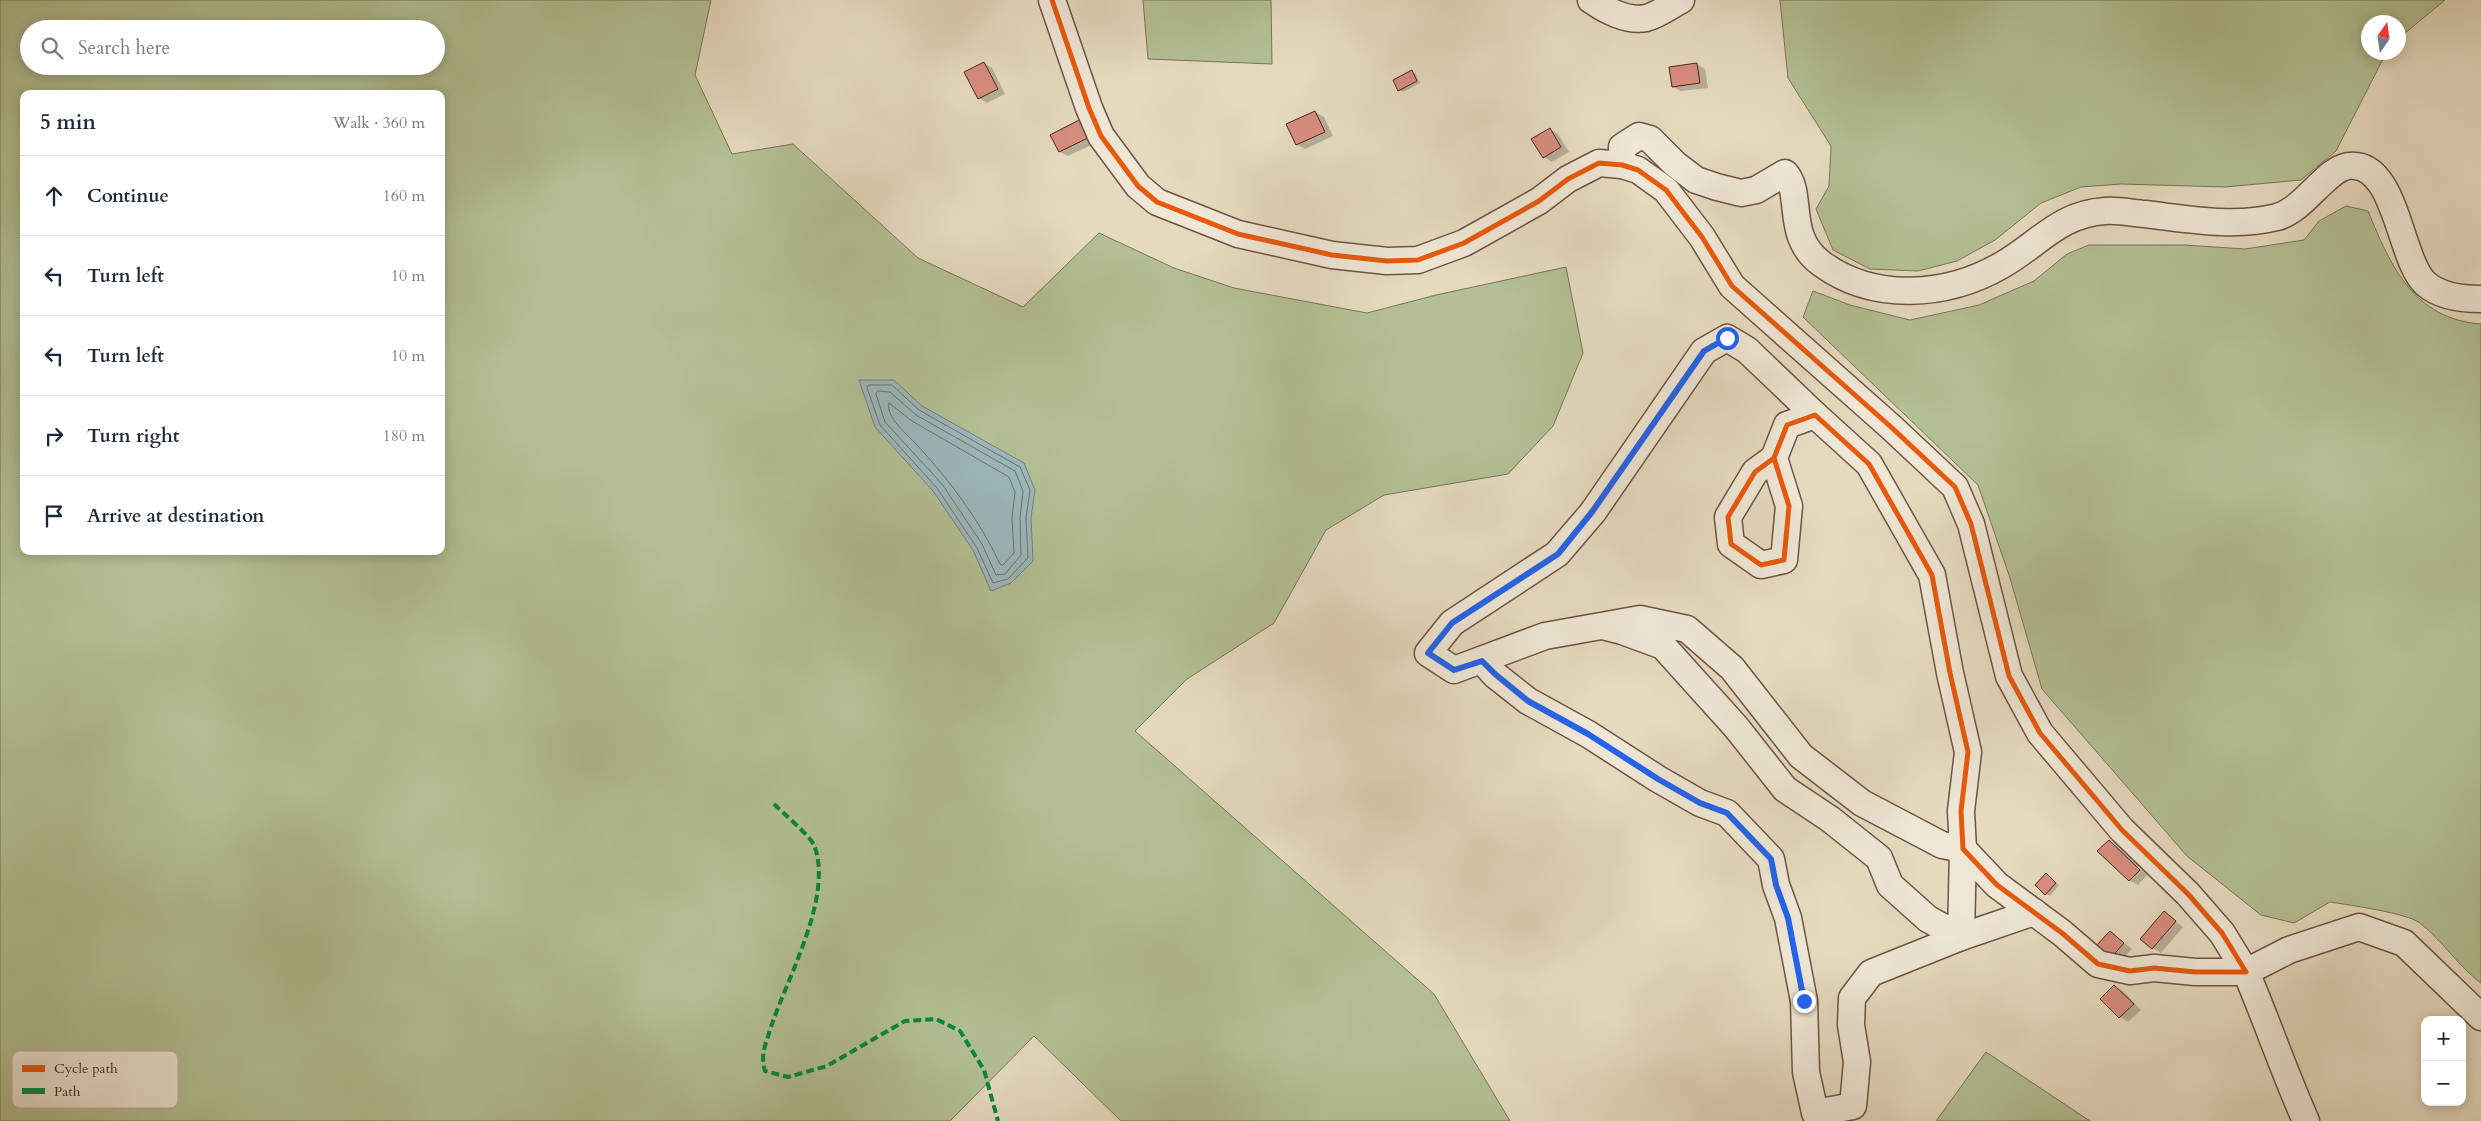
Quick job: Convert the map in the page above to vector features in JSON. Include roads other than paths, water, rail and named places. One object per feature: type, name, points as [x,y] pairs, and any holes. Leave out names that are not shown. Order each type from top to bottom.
[{"type":"street","points":[[1052,0],[1089,108],[1101,136],[1138,186],[1157,202],[1238,234],[1332,255],[1387,261],[1418,260],[1464,243],[1539,201],[1568,179],[1599,163],[1622,165],[1638,170],[1666,190],[1702,237],[1732,286],[1891,427],[1955,487],[1971,524],[2009,676],[2040,733],[2122,830],[2188,894],[2222,932],[2246,972],[2273,1038],[2283,1070],[2306,1121]]},
{"type":"street","points":[[1591,0],[1602,8],[1618,14],[1645,18],[1681,0]]},
{"type":"street","points":[[1622,165],[1622,147],[1639,136],[1650,139],[1696,180],[1733,191],[1741,193],[1756,190],[1785,173],[1791,180],[1796,222],[1806,247],[1820,263],[1848,280],[1896,291],[1927,291],[1961,284],[2002,265],[2050,230],[2076,215],[2106,210],[2243,223],[2279,216],[2306,200],[2336,171],[2349,166],[2364,168],[2379,179],[2415,266],[2426,284],[2450,296],[2481,299]]},
{"type":"street","points":[[1961,937],[1963,849],[1961,811],[1968,752],[1950,673],[1932,575],[1869,464],[1747,350],[1727,338],[1704,351],[1592,512],[1558,554],[1452,623],[1428,653],[1454,670],[1545,636],[1640,619],[1687,630],[1732,668],[1801,756],[1862,803],[1942,845],[1963,849],[1997,885],[2062,933],[2098,964],[2130,972],[2154,968],[2196,972],[2246,972],[2289,950],[2359,927],[2404,943],[2481,1017]]},
{"type":"street","points":[[1774,458],[1787,424],[1815,415]]},
{"type":"street","points":[[1602,626],[1663,646],[1736,727],[1785,789],[1830,819],[1879,858],[1890,885],[1928,919],[1961,937]]},
{"type":"street","points":[[1482,661],[1528,701],[1588,734],[1658,779],[1700,803],[1727,813],[1771,859],[1776,885],[1788,918],[1804,1001],[1806,1072],[1815,1113],[1853,1106],[1857,1062],[1851,1025],[1852,998],[1871,973],[1961,937],[2034,912]]},
{"type":"water","points":[[859,380],[894,380],[922,406],[1024,463],[1035,490],[1031,518],[1033,561],[1011,583],[991,591],[973,550],[933,491],[875,427]]}]
